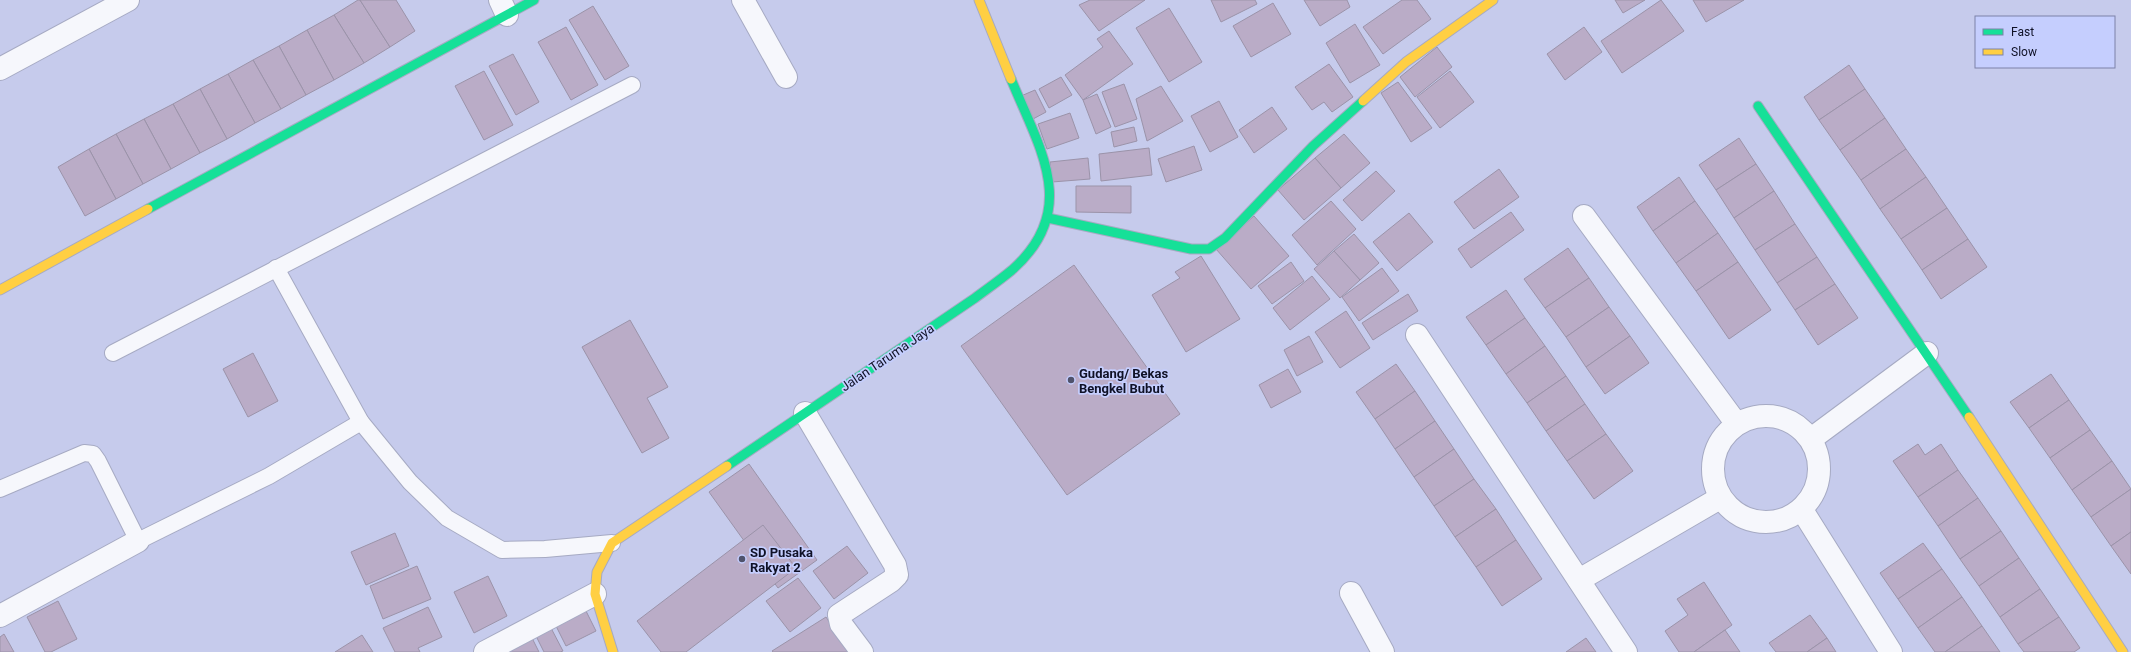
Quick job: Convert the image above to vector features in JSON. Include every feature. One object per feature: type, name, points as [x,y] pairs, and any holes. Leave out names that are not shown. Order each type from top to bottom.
[{"type":"street","points":[[0,69],[100,7],[128,0]]},
{"type":"street","points":[[2,284],[503,7],[534,0]]},
{"type":"street","points":[[744,0],[786,77]]},
{"type":"street","name":"Jalan Taruma Jaya","points":[[613,652],[595,594],[597,572],[612,543],[976,298],[1012,270],[1034,244],[1048,218],[1050,194],[1047,167],[979,0]]},
{"type":"street","points":[[1048,218],[1191,250],[1209,250],[1225,238],[1313,146],[1406,62],[1493,0]]},
{"type":"street","points":[[1758,106],[1927,353],[2123,652]]},
{"type":"street","points":[[1584,216],[1736,423]]},
{"type":"street","points":[[1417,335],[1626,652]]},
{"type":"street","points":[[1811,439],[1927,353]]},
{"type":"street","points":[[805,413],[895,565],[897,575],[839,615],[841,624],[862,652]]},
{"type":"street","points":[[1762,414],[1790,420],[1811,439],[1820,463],[1816,488],[1802,510],[1774,522],[1744,518],[1720,498],[1711,472],[1717,444],[1736,423],[1762,414]]},
{"type":"street","points":[[1579,580],[1720,498]]},
{"type":"street","points":[[1802,510],[1891,652]]},
{"type":"street","points":[[0,616],[138,541]]},
{"type":"street","points":[[1351,593],[1383,652]]},
{"type":"street","points":[[484,652],[595,594]]},
{"type":"lane","points":[[113,353],[632,85]]},
{"type":"lane","points":[[276,268],[361,422],[410,482],[447,518],[502,550],[545,549],[612,543]]},
{"type":"lane","points":[[0,489],[84,453],[93,454],[98,461],[138,541],[269,476],[361,422]]},
{"type":"building","points":[[360,0],[390,47],[364,63],[334,15]]},
{"type":"building","points":[[360,0],[396,0],[415,31],[390,47]]},
{"type":"building","points":[[1090,0],[1145,0],[1099,31],[1079,5]]},
{"type":"building","points":[[1211,0],[1255,0],[1257,4],[1221,22]]},
{"type":"building","points":[[1304,0],[1347,0],[1350,7],[1320,26]]},
{"type":"building","points":[[1402,0],[1417,0],[1431,19],[1383,54],[1363,27]]},
{"type":"building","points":[[1615,0],[1645,0],[1623,13]]},
{"type":"building","points":[[1661,0],[1684,31],[1622,73],[1601,41]]},
{"type":"building","points":[[1693,0],[1744,0],[1706,22]]},
{"type":"building","points":[[1273,3],[1291,34],[1251,57],[1233,26]]},
{"type":"building","points":[[593,6],[629,66],[605,80],[569,20]]},
{"type":"building","points":[[1169,8],[1202,62],[1169,82],[1136,28]]},
{"type":"building","points":[[334,15],[364,63],[334,80],[307,30]]},
{"type":"building","points":[[1355,24],[1380,65],[1350,83],[1326,43]]},
{"type":"building","points":[[566,27],[598,85],[571,100],[538,42]]},
{"type":"building","points":[[1584,27],[1602,52],[1565,80],[1547,54]]},
{"type":"building","points":[[307,30],[334,80],[306,95],[279,46]]},
{"type":"building","points":[[1109,31],[1133,64],[1083,100],[1065,75],[1103,47],[1097,39]]},
{"type":"building","points":[[279,46],[306,95],[281,109],[253,60]]},
{"type":"building","points":[[1437,47],[1452,67],[1415,97],[1400,77]]},
{"type":"building","points":[[513,54],[539,102],[516,115],[489,66]]},
{"type":"building","points":[[253,60],[281,109],[255,123],[228,74]]},
{"type":"building","points":[[1329,64],[1353,97],[1332,112],[1324,102],[1312,110],[1295,87]]},
{"type":"building","points":[[1849,65],[1865,89],[1819,120],[1804,97]]},
{"type":"building","points":[[484,71],[513,125],[484,140],[455,86]]},
{"type":"building","points":[[1450,71],[1474,102],[1440,128],[1417,97]]},
{"type":"building","points":[[228,74],[255,123],[227,139],[200,89]]},
{"type":"building","points":[[1061,77],[1072,95],[1049,108],[1039,89]]},
{"type":"building","points":[[1398,82],[1432,128],[1411,142],[1381,93]]},
{"type":"building","points":[[1124,84],[1137,119],[1115,127],[1102,92]]},
{"type":"building","points":[[1161,86],[1183,121],[1147,141],[1136,99]]},
{"type":"building","points":[[200,89],[227,139],[200,153],[173,104]]},
{"type":"building","points":[[1865,89],[1885,118],[1840,150],[1819,120]]},
{"type":"building","points":[[1035,90],[1046,112],[1033,119],[1021,96]]},
{"type":"building","points":[[1097,94],[1111,127],[1096,134],[1083,100]]},
{"type":"building","points":[[1219,101],[1238,137],[1210,152],[1191,116]]},
{"type":"building","points":[[173,104],[200,153],[171,169],[144,119]]},
{"type":"building","points":[[1272,107],[1287,129],[1254,153],[1239,130]]},
{"type":"building","points":[[1070,113],[1079,138],[1047,149],[1038,124]]},
{"type":"building","points":[[1885,118],[1906,149],[1861,180],[1840,150]]},
{"type":"building","points":[[144,119],[171,169],[143,184],[116,134]]},
{"type":"building","points":[[1134,127],[1137,141],[1114,147],[1111,132]]},
{"type":"building","points":[[116,134],[143,184],[116,199],[89,149]]},
{"type":"building","points":[[1344,134],[1370,163],[1341,188],[1315,158]]},
{"type":"building","points":[[1739,138],[1756,164],[1716,190],[1699,165]]},
{"type":"building","points":[[1194,146],[1202,170],[1166,182],[1158,159]]},
{"type":"building","points":[[1149,148],[1152,175],[1101,181],[1099,154]]},
{"type":"building","points":[[89,149],[116,199],[85,216],[58,167]]},
{"type":"building","points":[[1906,149],[1926,177],[1880,209],[1861,180]]},
{"type":"building","points":[[1088,158],[1090,179],[1052,182],[1050,162]]},
{"type":"building","points":[[1315,158],[1341,188],[1304,220],[1278,190]]},
{"type":"building","points":[[1756,164],[1774,191],[1734,218],[1716,190]]},
{"type":"building","points":[[1499,169],[1519,197],[1474,229],[1454,202]]},
{"type":"building","points":[[1376,171],[1395,191],[1362,221],[1343,200]]},
{"type":"building","points":[[1679,177],[1695,201],[1653,231],[1637,207]]},
{"type":"building","points":[[1926,177],[1947,208],[1901,239],[1880,209]]},
{"type":"building","points":[[1076,186],[1131,186],[1131,213],[1076,212]]},
{"type":"building","points":[[1774,191],[1795,224],[1755,250],[1734,218]]},
{"type":"building","points":[[1331,201],[1356,229],[1317,265],[1292,235]]},
{"type":"building","points":[[1695,201],[1718,233],[1676,263],[1653,231]]},
{"type":"building","points":[[1947,208],[1968,239],[1922,270],[1901,239]]},
{"type":"building","points":[[1511,212],[1524,230],[1471,268],[1458,249]]},
{"type":"building","points":[[1409,213],[1433,242],[1397,271],[1373,242]]},
{"type":"building","points":[[1254,216],[1289,256],[1251,289],[1216,249]]},
{"type":"building","points":[[1795,224],[1817,257],[1777,283],[1755,250]]},
{"type":"building","points":[[1718,233],[1738,262],[1696,291],[1676,263]]},
{"type":"building","points":[[1354,234],[1379,263],[1360,280],[1334,251]]},
{"type":"building","points":[[1968,239],[1987,267],[1941,299],[1922,270]]},
{"type":"building","points":[[1568,248],[1589,278],[1545,308],[1524,279]]},
{"type":"building","points":[[1334,251],[1360,280],[1340,298],[1314,269]]},
{"type":"building","points":[[1201,256],[1240,319],[1186,352],[1152,295],[1180,278],[1175,272]]},
{"type":"building","points":[[1817,257],[1835,284],[1795,310],[1777,283]]},
{"type":"building","points":[[1291,262],[1304,281],[1272,304],[1258,286]]},
{"type":"building","points":[[1738,262],[1771,310],[1729,339],[1696,291]]},
{"type":"building","name":"Gudang/ Bekas Bengkel Bubut","points":[[1074,265],[1180,414],[1067,495],[961,346]]},
{"type":"building","points":[[1382,268],[1399,291],[1359,321],[1342,297]]},
{"type":"building","points":[[1312,276],[1330,299],[1290,330],[1273,308]]},
{"type":"building","points":[[1589,278],[1609,307],[1566,337],[1545,308]]},
{"type":"building","points":[[1835,284],[1858,318],[1818,345],[1795,310]]},
{"type":"building","points":[[1506,290],[1525,318],[1486,345],[1466,317]]},
{"type":"building","points":[[1408,294],[1418,311],[1373,340],[1362,323]]},
{"type":"building","points":[[1609,307],[1630,336],[1586,367],[1566,337]]},
{"type":"building","points":[[1346,311],[1370,348],[1340,368],[1315,332]]},
{"type":"building","points":[[1525,318],[1545,346],[1506,374],[1486,345]]},
{"type":"building","points":[[630,320],[668,387],[647,398],[669,438],[642,453],[582,347]]},
{"type":"building","points":[[1309,336],[1323,362],[1297,376],[1284,350]]},
{"type":"building","points":[[1630,336],[1649,363],[1605,394],[1586,367]]},
{"type":"building","points":[[1545,346],[1566,376],[1527,403],[1506,374]]},
{"type":"building","points":[[253,353],[278,401],[248,417],[223,369]]},
{"type":"building","points":[[1396,364],[1415,391],[1375,419],[1356,392]]},
{"type":"building","points":[[1288,369],[1301,392],[1271,408],[1259,385]]},
{"type":"building","points":[[2051,374],[2069,400],[2029,428],[2010,402]]},
{"type":"building","points":[[1566,376],[1585,404],[1546,431],[1527,403]]},
{"type":"building","points":[[1415,391],[1435,421],[1395,449],[1375,419]]},
{"type":"building","points":[[2069,400],[2090,430],[2050,458],[2029,428]]},
{"type":"building","points":[[1585,404],[1606,434],[1567,461],[1546,431]]},
{"type":"building","points":[[1435,421],[1454,449],[1414,477],[1395,449]]},
{"type":"building","points":[[2090,430],[2112,461],[2072,490],[2050,458]]},
{"type":"building","points":[[1606,434],[1633,471],[1594,499],[1567,461]]},
{"type":"building","points":[[1918,444],[1925,455],[1941,444],[1958,470],[1918,497],[1893,461]]},
{"type":"building","points":[[1454,449],[1474,479],[1434,506],[1414,477]]},
{"type":"building","points":[[2112,461],[2131,489],[2091,517],[2072,490]]},
{"type":"building","points":[[749,464],[817,560],[778,588],[709,492]]},
{"type":"building","points":[[1958,470],[1978,498],[1938,526],[1918,497]]},
{"type":"building","points":[[1474,479],[1496,509],[1455,537],[1434,506]]},
{"type":"building","points":[[2131,489],[2131,532],[2111,546],[2091,517]]},
{"type":"building","points":[[1978,498],[2001,531],[1960,559],[1938,526]]},
{"type":"building","points":[[1496,509],[1516,540],[1476,567],[1455,537]]},
{"type":"building","points":[[763,525],[796,568],[686,652],[661,652],[637,621]]},
{"type":"building","points":[[2001,531],[2019,558],[1979,586],[1960,559]]},
{"type":"building","points":[[2131,532],[2131,574],[2111,546]]},
{"type":"building","points":[[395,533],[409,566],[366,585],[351,552]]},
{"type":"building","points":[[1516,540],[1542,579],[1502,606],[1476,567]]},
{"type":"building","points":[[1923,543],[1942,569],[1898,599],[1880,573]]},
{"type":"building","points":[[847,546],[868,573],[834,599],[813,571]]},
{"type":"building","points":[[2019,558],[2040,589],[2000,617],[1979,586]]},
{"type":"building","points":[[417,566],[431,599],[383,619],[370,586]]},
{"type":"building","points":[[1942,569],[1962,597],[1918,628],[1898,599]]},
{"type":"building","points":[[488,576],[507,616],[474,633],[454,592]]},
{"type":"building","points":[[798,578],[821,608],[790,632],[766,601]]},
{"type":"building","points":[[1704,582],[1732,625],[1694,652],[1679,652],[1665,631],[1688,615],[1677,599]]},
{"type":"building","points":[[2040,589],[2059,617],[2018,644],[2000,617]]},
{"type":"building","points":[[1962,597],[1982,626],[1945,652],[1935,652],[1918,628]]},
{"type":"building","points":[[58,601],[77,639],[51,652],[45,652],[27,617]]},
{"type":"building","points":[[428,607],[442,637],[418,648],[420,652],[395,652],[383,628]]},
{"type":"building","points":[[585,609],[596,631],[566,646],[555,624]]},
{"type":"building","points":[[1810,615],[1827,638],[1807,652],[1776,652],[1769,643]]},
{"type":"building","points":[[826,617],[849,652],[772,651]]},
{"type":"building","points":[[2059,617],[2080,648],[2074,652],[2024,652],[2018,644]]},
{"type":"building","points":[[1982,626],[2000,652],[1945,652]]},
{"type":"building","points":[[551,628],[563,651],[544,652],[536,636]]},
{"type":"building","points":[[1725,630],[1740,652],[1694,652]]},
{"type":"building","points":[[529,632],[539,652],[504,652]]},
{"type":"building","points":[[4,634],[14,652],[0,652],[0,637]]},
{"type":"building","points":[[362,635],[373,652],[335,652]]},
{"type":"building","points":[[1586,638],[1596,652],[1566,652]]},
{"type":"building","points":[[1827,638],[1836,652],[1807,652]]},
{"type":"traffic: fast","points":[[148,209],[534,0]]},
{"type":"traffic: fast","points":[[727,466],[975,298],[1012,270],[1033,247],[1045,224],[1049,201],[1048,178],[1042,154],[1033,129],[1011,79]]},
{"type":"traffic: fast","points":[[1048,218],[1191,249],[1209,249],[1225,238],[1313,146],[1363,101]]},
{"type":"traffic: fast","points":[[1758,106],[1969,417]]},
{"type":"traffic: slow","points":[[979,0],[1011,79]]},
{"type":"traffic: slow","points":[[1363,101],[1406,62],[1493,0]]},
{"type":"traffic: slow","points":[[0,290],[148,209]]},
{"type":"traffic: slow","points":[[1969,417],[2123,652]]},
{"type":"traffic: slow","points":[[613,652],[595,594],[597,572],[612,543],[727,466]]},
{"type":"place","name":"Gudang/ Bekas Bengkel Bubut","points":[[1071,380]]},
{"type":"place","name":"SD Pusaka Rakyat 2","points":[[742,559]]}]
